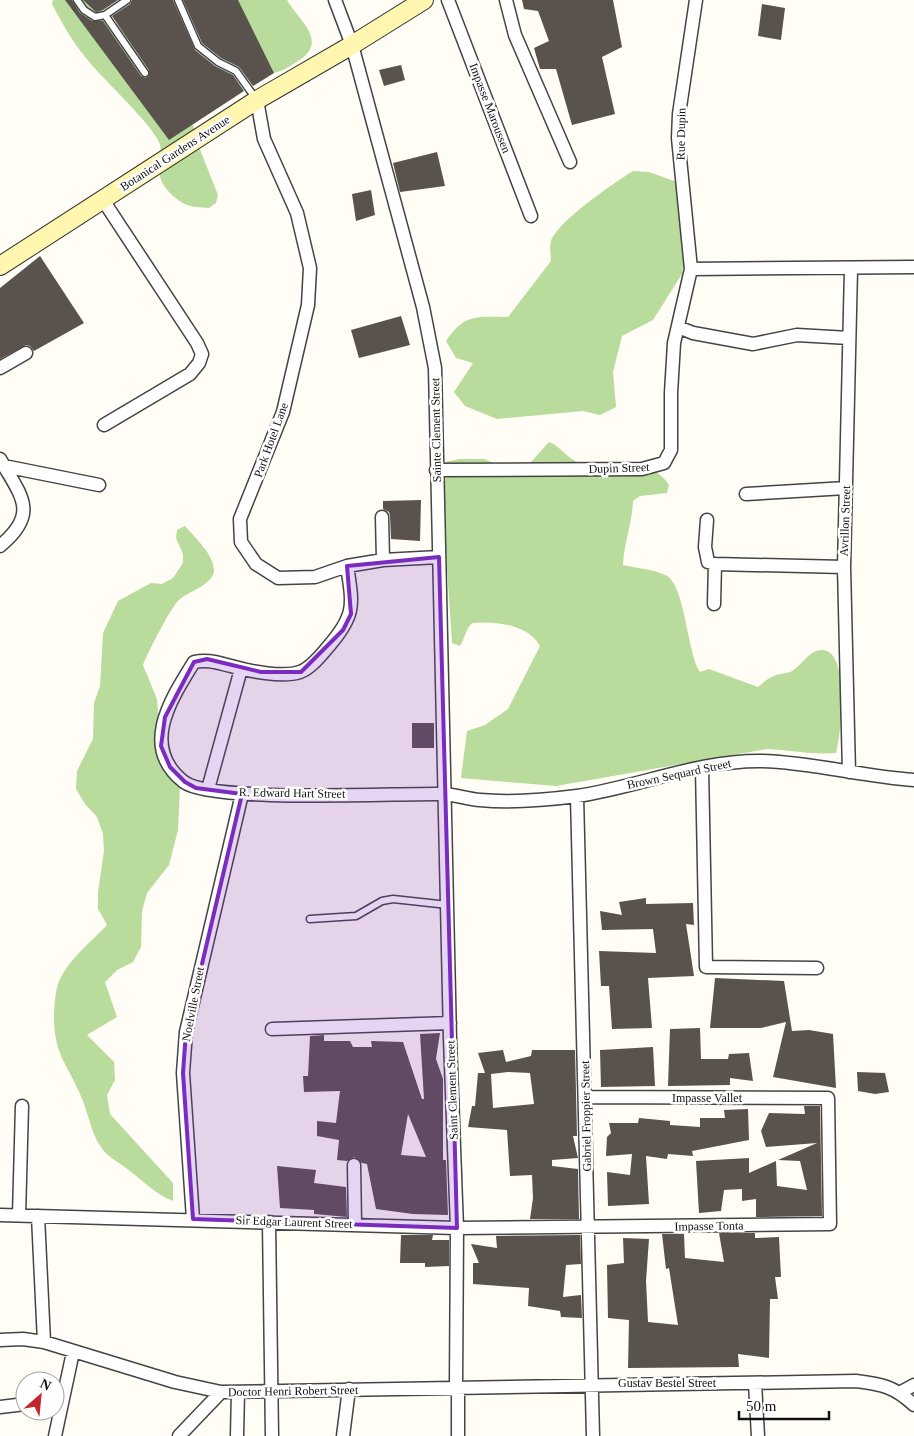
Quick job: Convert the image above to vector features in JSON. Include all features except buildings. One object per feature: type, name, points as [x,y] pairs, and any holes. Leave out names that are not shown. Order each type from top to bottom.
[{"type":"street","name":"Sainte Clement Street","points":[[335,0],[352,46],[430,338],[437,392],[436,470],[445,794]]},
{"type":"street","name":"Botanical Gardens Avenue","points":[[0,266],[257,100],[352,46],[424,0]]},
{"type":"street","name":"Impasse Maroussen","points":[[448,0],[531,216]]},
{"type":"street","points":[[506,0],[515,34],[570,162]]},
{"type":"street","name":"Rue Dupin","points":[[691,269],[678,138],[679,114],[696,0]]},
{"type":"street","name":"Park Hotel Lane","points":[[257,100],[264,139],[297,212],[310,268],[308,305],[283,412],[240,519],[241,542],[256,564],[278,578],[315,577],[347,566],[383,560],[439,557]]},
{"type":"street","points":[[102,200],[198,343],[202,354],[199,364],[190,374],[104,425]]},
{"type":"street","points":[[691,269],[914,268]]},
{"type":"street","name":"Dupin Street","points":[[436,470],[642,469],[664,463],[671,450],[670,393],[674,343],[691,269]]},
{"type":"street","name":"Avrillon Street","points":[[849,772],[844,567],[851,269]]},
{"type":"street","points":[[678,327],[693,333],[753,344],[797,335],[849,338]]},
{"type":"street","points":[[0,358],[24,350],[0,368]]},
{"type":"street","points":[[2,462],[99,485]]},
{"type":"street","points":[[0,546],[10,537],[24,516],[22,499],[2,462]]},
{"type":"street","points":[[746,494],[846,488]]},
{"type":"street","points":[[382,517],[383,560]]},
{"type":"street","points":[[707,520],[708,562],[716,564],[844,567]]},
{"type":"street","points":[[714,604],[716,564]]},
{"type":"street","name":"R. Edward Hart Street","points":[[347,566],[351,614],[343,630],[301,672],[290,674],[241,668],[207,659],[194,662],[165,717],[160,735],[161,746],[170,767],[184,782],[196,788],[242,794],[445,794]]},
{"type":"street","points":[[208,789],[241,668]]},
{"type":"street","name":"Brown Sequard Street","points":[[445,794],[480,800],[577,796],[702,768],[730,763],[762,761],[914,780]]},
{"type":"street","points":[[702,768],[706,967],[817,968]]},
{"type":"street","name":"Noelville Street","points":[[193,1219],[183,1073],[186,1032],[242,794]]},
{"type":"street","name":"Saint Clement Street","points":[[445,794],[457,1228],[458,1436]]},
{"type":"street","name":"Gabriel Froppier Street","points":[[577,796],[593,1436]]},
{"type":"street","points":[[272,1029],[450,1023]]},
{"type":"street","name":"Impasse Vallet","points":[[586,1097],[828,1098],[830,1224]]},
{"type":"street","points":[[19,1215],[22,1106]]},
{"type":"street","points":[[354,1165],[355,1224]]},
{"type":"street","name":"Sir Edgar Laurent Street","points":[[0,1215],[457,1228],[587,1228]]},
{"type":"street","points":[[38,1216],[44,1342]]},
{"type":"street","points":[[269,1222],[272,1436]]},
{"type":"street","name":"Impasse Tonta","points":[[587,1228],[830,1224]]},
{"type":"street","name":"Doctor Henri Robert Street","points":[[0,1340],[23,1339],[44,1342],[73,1352],[220,1392],[593,1384]]},
{"type":"street","points":[[65,1380],[73,1352]]},
{"type":"street","name":"Gustav Bestel Street","points":[[593,1384],[856,1381],[881,1384],[901,1392],[914,1405]]},
{"type":"street","points":[[755,1383],[758,1436]]},
{"type":"street","points":[[901,1392],[914,1385]]},
{"type":"street","points":[[343,1436],[349,1389]]},
{"type":"street","points":[[179,1436],[220,1392]]},
{"type":"street","points":[[237,1436],[238,1392]]},
{"type":"street","points":[[0,1407],[15,1405]]},
{"type":"street","points":[[55,1436],[57,1421]]},
{"type":"lane","points":[[77,0],[84,10],[95,17],[105,15],[127,0]]},
{"type":"lane","points":[[178,0],[198,46],[218,62],[236,71],[257,100]]},
{"type":"lane","points":[[105,15],[145,73]]},
{"type":"lane","points":[[310,918],[356,916],[382,901],[393,899],[448,905]]},
{"type":"highlighted area","points":[[439,557],[457,1228],[193,1219],[183,1073],[186,1032],[242,794],[196,788],[185,782],[170,767],[161,746],[165,717],[194,662],[207,659],[261,672],[301,672],[343,630],[351,614],[347,566]]},
{"type":"green space","points":[[53,0],[95,0],[104,13],[124,30],[190,114],[199,147],[218,195],[216,203],[209,208],[192,206],[178,200],[164,186],[160,174],[160,145],[156,137],[140,116],[80,50],[56,12],[52,4]]},
{"type":"green space","points":[[232,0],[287,0],[309,31],[312,39],[307,54],[298,61],[274,73]]},
{"type":"green space","points":[[633,171],[649,172],[677,182],[687,238],[682,274],[653,320],[622,336],[613,372],[616,407],[600,415],[583,411],[497,419],[465,406],[454,392],[473,363],[456,358],[446,341],[459,325],[473,318],[508,317],[551,261],[550,243],[564,223],[587,203]]},
{"type":"green space","points":[[549,442],[577,462],[588,465],[639,467],[651,470],[661,476],[669,485],[667,493],[640,496],[633,501],[623,565],[660,573],[672,580],[677,590],[692,650],[700,672],[709,669],[758,687],[776,675],[792,671],[810,654],[818,650],[832,654],[837,664],[842,696],[840,730],[836,753],[810,753],[767,749],[556,786],[461,778],[467,731],[485,725],[508,709],[540,646],[535,639],[519,629],[490,623],[472,623],[460,646],[452,643],[440,463],[460,459],[484,459],[499,465],[531,462]]},
{"type":"green space","points":[[185,526],[203,546],[210,558],[213,564],[213,575],[201,587],[184,596],[176,603],[143,665],[157,699],[159,727],[168,739],[180,786],[178,830],[169,865],[147,893],[142,911],[141,947],[133,962],[117,970],[105,982],[117,1017],[87,1035],[114,1062],[115,1080],[107,1095],[110,1114],[173,1183],[173,1201],[155,1191],[112,1158],[99,1145],[78,1089],[59,1050],[54,1028],[54,1013],[57,987],[64,971],[75,957],[107,925],[98,909],[98,892],[104,851],[103,834],[97,817],[85,804],[76,789],[77,771],[93,739],[94,703],[100,686],[103,633],[118,601],[151,583],[162,584],[173,578],[183,563],[183,554],[176,538],[177,530]]}]
